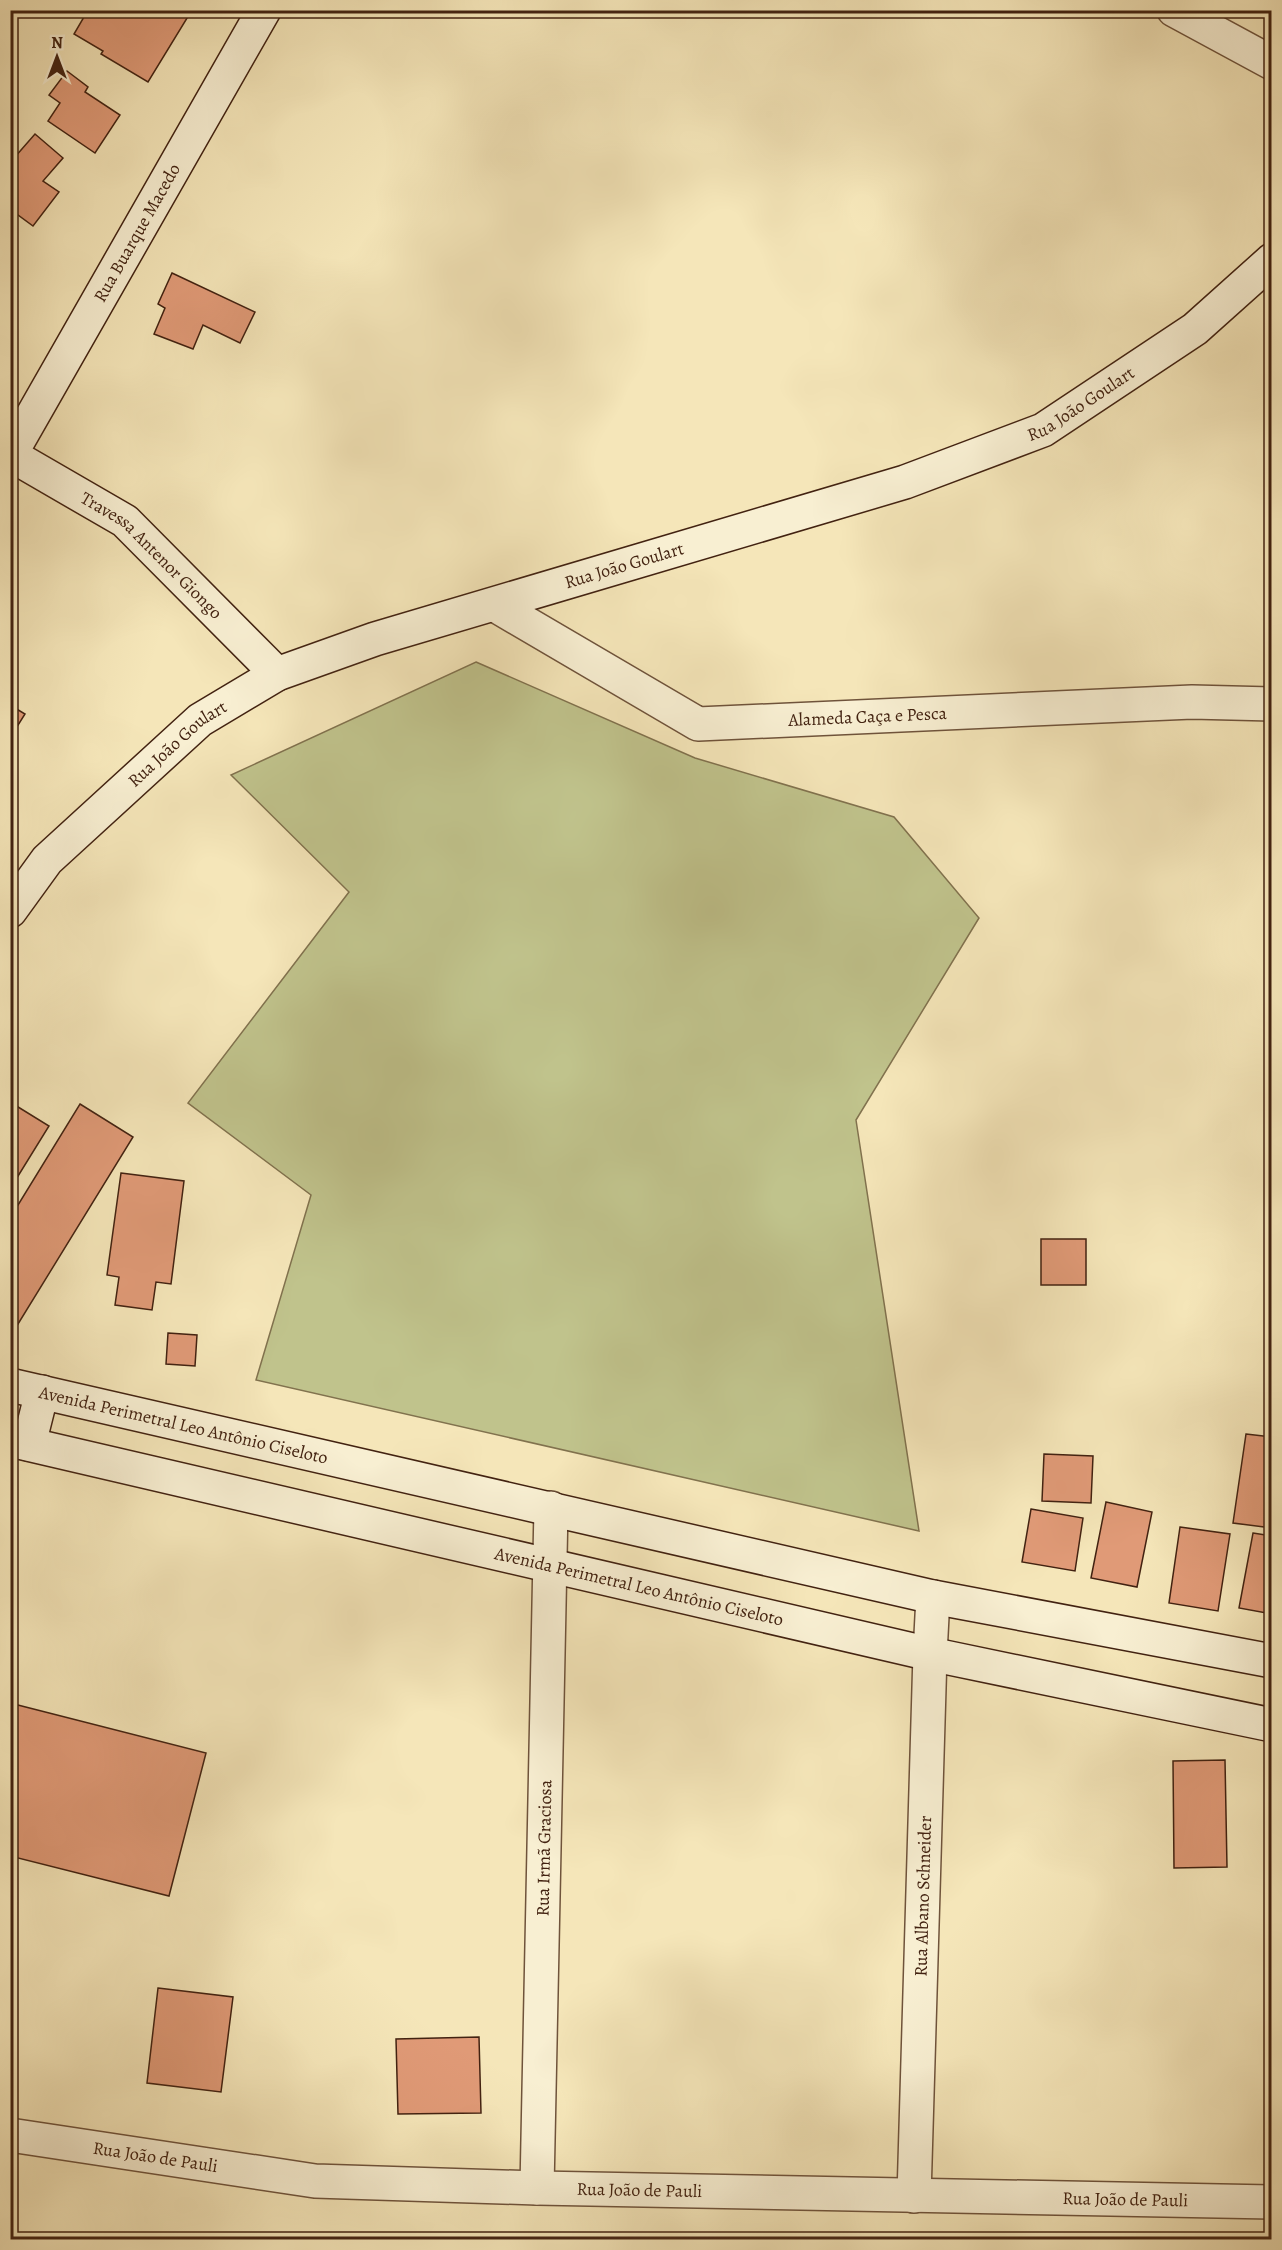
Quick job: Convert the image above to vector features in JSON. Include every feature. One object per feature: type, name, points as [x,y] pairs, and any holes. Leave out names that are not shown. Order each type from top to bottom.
[{"type":"street","name":"Rua Buarque Macedo","points":[[11,455],[264,10]]},
{"type":"street","points":[[1174,10],[1272,63]]},
{"type":"street","name":"Rua João Goulart","points":[[10,911],[47,860],[200,720],[277,674],[375,639],[905,482],[1043,430],[1195,329],[1272,260]]},
{"type":"street","name":"Travessa Antenor Giongo","points":[[11,455],[125,521],[277,674]]},
{"type":"street","name":"Alameda Caça e Pesca","points":[[495,605],[698,724],[1192,702],[1272,704]]},
{"type":"street","name":"Avenida Perimetral Leo Antônio Ciseloto","points":[[10,1385],[933,1597],[1272,1661]]},
{"type":"street","points":[[20,1442],[42,1392]]},
{"type":"street","name":"Avenida Perimetral Leo Antônio Ciseloto","points":[[20,1442],[930,1654],[1272,1725]]},
{"type":"street","name":"Rua Irmã Graciosa","points":[[537,2188],[550,1508]]},
{"type":"street","name":"Rua Albano Schneider","points":[[914,2196],[933,1597]]},
{"type":"street","name":"Rua João de Pauli","points":[[10,2134],[315,2181],[537,2188],[1272,2202]]},
{"type":"green space","points":[[476,662],[695,758],[894,817],[979,918],[856,1120],[919,1531],[256,1380],[311,1195],[188,1103],[349,892],[231,775]]},
{"type":"green space","points":[[622,2235],[735,2239],[622,2240]]},
{"type":"building","points":[[88,10],[192,10],[148,82],[101,54],[103,51],[74,34]]},
{"type":"building","points":[[67,71],[88,87],[85,92],[120,115],[95,153],[48,121],[60,103],[49,95]]},
{"type":"building","points":[[35,134],[63,158],[43,181],[59,192],[33,226],[10,209],[10,156],[14,158]]},
{"type":"building","points":[[172,273],[255,312],[240,343],[203,325],[193,349],[154,334],[165,308],[158,304]]},
{"type":"building","points":[[10,705],[25,714],[10,738]]},
{"type":"building","points":[[10,1102],[49,1126],[10,1189]]},
{"type":"building","points":[[80,1104],[133,1137],[10,1337],[10,1218]]},
{"type":"building","points":[[121,1173],[184,1181],[171,1284],[156,1282],[152,1310],[115,1305],[119,1277],[107,1275]]},
{"type":"building","points":[[1041,1239],[1086,1239],[1086,1285],[1041,1285]]},
{"type":"building","points":[[168,1333],[197,1335],[195,1366],[166,1364]]},
{"type":"building","points":[[1269,1374],[1272,1374],[1272,1423],[1266,1423]]},
{"type":"building","points":[[1246,1434],[1272,1437],[1272,1528],[1233,1523]]},
{"type":"building","points":[[1044,1454],[1093,1456],[1091,1503],[1042,1501]]},
{"type":"building","points":[[1106,1502],[1152,1512],[1137,1587],[1091,1578]]},
{"type":"building","points":[[1031,1509],[1083,1518],[1075,1571],[1022,1562]]},
{"type":"building","points":[[1180,1527],[1230,1534],[1218,1611],[1169,1603]]},
{"type":"building","points":[[1253,1533],[1272,1536],[1272,1614],[1239,1608]]},
{"type":"building","points":[[10,1703],[206,1753],[169,1896],[10,1856]]},
{"type":"building","points":[[1225,1760],[1227,1867],[1174,1868],[1173,1761]]},
{"type":"building","points":[[158,1988],[233,1997],[221,2092],[147,2083]]},
{"type":"building","points":[[479,2037],[481,2113],[398,2114],[396,2039]]}]
